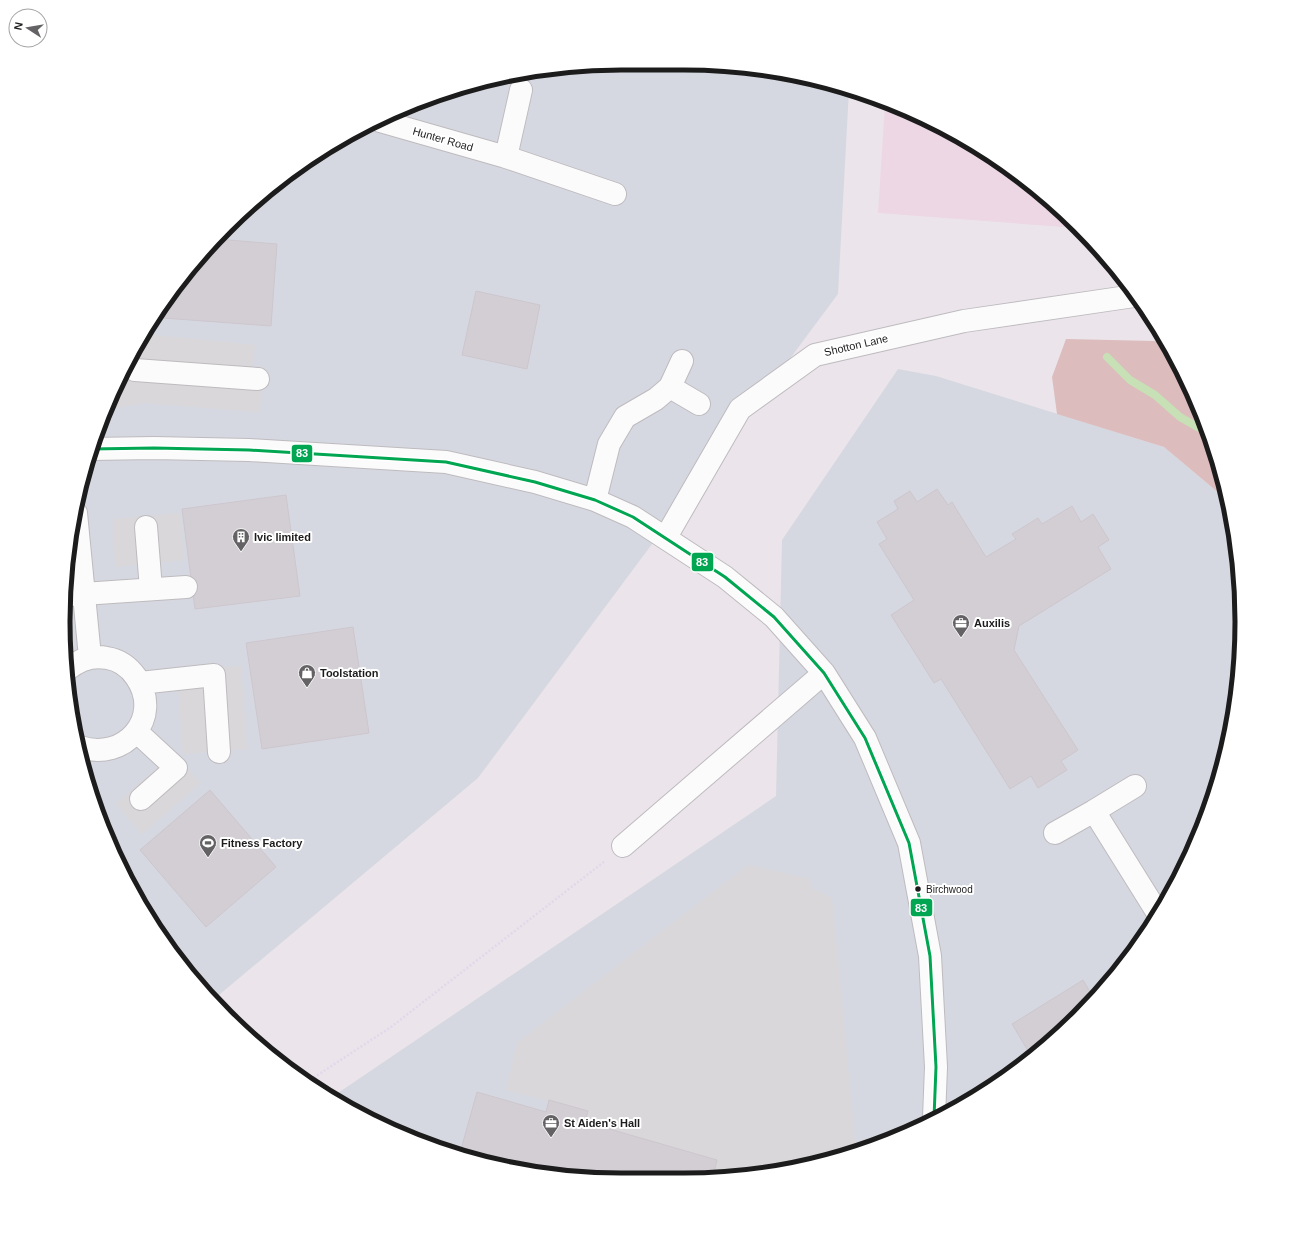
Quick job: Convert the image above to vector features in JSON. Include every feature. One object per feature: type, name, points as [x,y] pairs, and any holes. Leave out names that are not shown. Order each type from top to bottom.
[{"type":"street","points":[[506,156],[521,90]]},
{"type":"street","name":"Hunter Road","points":[[387,123],[506,156],[615,194]]},
{"type":"street","name":"Shotton Lane","points":[[666,537],[740,410],[814,354],[964,321],[1129,297]]},
{"type":"street","points":[[595,500],[609,444],[625,417],[656,399],[670,387],[682,361]]},
{"type":"street","points":[[133,366],[258,379]]},
{"type":"street","points":[[670,387],[699,404]]},
{"type":"street","points":[[98,449],[154,448],[249,450],[446,462],[535,482],[595,500],[633,517],[726,577],[774,617],[824,673],[865,738],[909,843],[930,956],[936,1067],[934,1112]]},
{"type":"street","points":[[146,527],[151,589]]},
{"type":"street","points":[[76,544],[76,594],[90,657]]},
{"type":"street","points":[[76,594],[186,587]]},
{"type":"street","points":[[72,666],[90,657],[116,660],[130,668],[143,687],[146,704],[144,717],[137,732],[122,745],[107,750],[90,750],[85,748]]},
{"type":"street","points":[[623,846],[824,673]]},
{"type":"street","points":[[140,683],[214,675],[219,752]]},
{"type":"street","points":[[137,732],[176,768],[140,799]]},
{"type":"street","points":[[1055,833],[1135,786]]},
{"type":"street","points":[[1094,811],[1157,903]]},
{"type":"path","points":[[313,1078],[391,1027],[623,846]]},
{"type":"shaded area","points":[[622,70],[720,71],[791,81],[849,95],[838,294],[478,778],[218,996],[184,957],[163,928],[144,897],[112,833],[99,799],[81,729],[71,658],[71,585],[81,514],[89,479],[99,444],[112,410],[144,346],[163,315],[184,286],[207,258],[258,207],[315,163],[346,144],[410,112],[444,99],[514,81],[550,75],[585,71]]},
{"type":"shaded area","points":[[885,108],[927,127],[990,163],[1047,207],[1068,227],[878,213]]},
{"type":"shaded area","points":[[151,335],[255,345],[252,367],[266,367],[259,412],[143,403],[113,409],[127,378]]},
{"type":"shaded area","points":[[1066,339],[1159,342],[1193,410],[1206,444],[1219,493],[1164,447],[1057,414],[1052,377]]},
{"type":"shaded area","points":[[898,369],[936,376],[1164,447],[1219,493],[1230,550],[1234,585],[1235,622],[1234,658],[1224,729],[1206,799],[1193,833],[1161,897],[1142,928],[1121,957],[1098,985],[1047,1036],[990,1080],[959,1099],[895,1131],[861,1144],[791,1162],[720,1172],[684,1173],[585,1172],[550,1168],[514,1162],[444,1144],[410,1131],[378,1116],[337,1094],[776,796],[782,540]]},
{"type":"shaded area","points":[[180,513],[184,560],[115,567],[113,519]]},
{"type":"shaded area","points":[[241,666],[247,749],[183,754],[177,670]]},
{"type":"shaded area","points":[[174,753],[200,783],[142,834],[116,804]]},
{"type":"shaded area","points":[[748,865],[810,879],[811,888],[832,898],[855,1146],[791,1162],[755,1168],[714,1172],[717,1160],[585,1123],[588,1111],[506,1090],[517,1043]]},
{"type":"building","points":[[225,240],[277,244],[271,326],[163,318],[163,315],[184,286]]},
{"type":"building","points":[[476,291],[540,305],[527,369],[462,355]]},
{"type":"building","name":"Auxilis","points":[[937,489],[948,505],[952,502],[986,557],[1016,539],[1012,534],[1038,518],[1042,524],[1072,506],[1081,522],[1093,514],[1109,540],[1098,547],[1111,569],[1019,626],[1014,650],[1078,750],[1061,761],[1067,770],[1038,788],[1031,776],[1010,789],[941,679],[934,683],[891,615],[914,600],[879,544],[887,539],[877,522],[898,509],[894,501],[910,491],[917,502]]},
{"type":"building","name":"Ivic limited","points":[[286,495],[300,596],[195,609],[182,509]]},
{"type":"building","name":"Toolstation","points":[[353,627],[369,733],[262,749],[246,643]]},
{"type":"building","name":"Fitness Factory","points":[[210,790],[276,867],[206,927],[140,850]]},
{"type":"building","points":[[1083,980],[1091,993],[1047,1036],[1028,1051],[1012,1024]]},
{"type":"building","name":"St Aiden's Hall","points":[[477,1092],[546,1112],[549,1100],[588,1111],[585,1122],[717,1160],[714,1172],[585,1172],[514,1162],[461,1149]]},
{"type":"waterway","points":[[1107,357],[1130,380],[1155,395],[1180,417],[1200,428]]},
{"type":"transit line","name":"83","points":[[98,449],[154,448],[249,450],[446,462],[535,482],[595,500],[633,517],[725,577],[774,617],[824,673],[865,738],[909,843],[930,956],[936,1067],[934,1112]]},
{"type":"place","name":"Ivic limited","points":[[241,552]]},
{"type":"place","name":"Auxilis","points":[[961,638]]},
{"type":"place","name":"Toolstation","points":[[307,688]]},
{"type":"place","name":"Fitness Factory","points":[[208,858]]},
{"type":"place","name":"Birchwood","points":[[918,889]]},
{"type":"place","name":"St Aiden's Hall","points":[[551,1138]]}]
